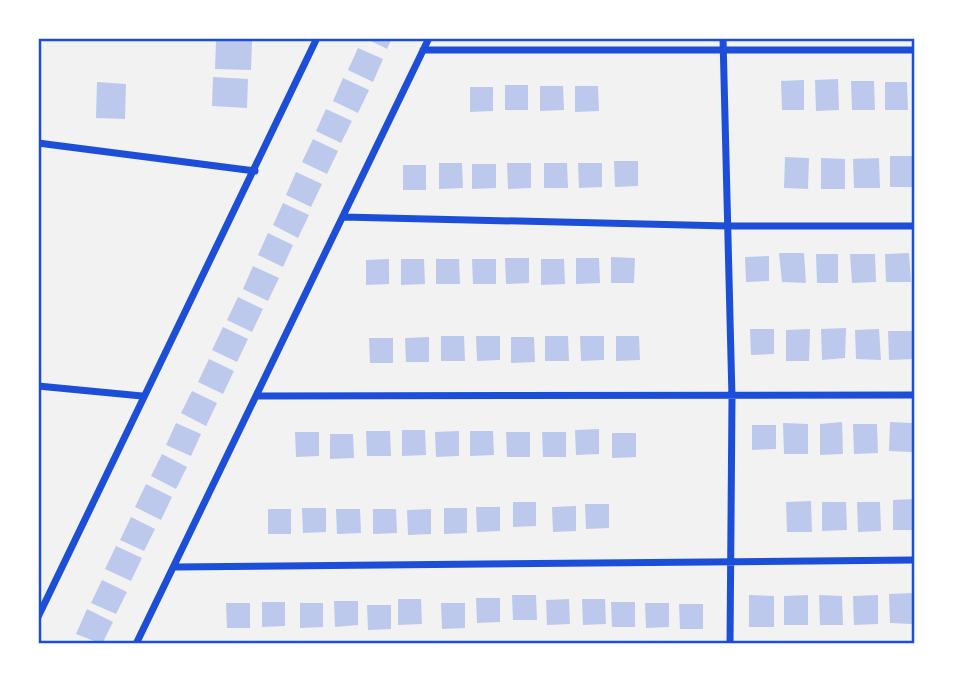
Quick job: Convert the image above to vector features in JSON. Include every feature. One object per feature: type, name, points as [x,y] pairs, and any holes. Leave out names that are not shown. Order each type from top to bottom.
[{"type":"street","points":[[38,617],[142,396],[317,38]]},
{"type":"street","points":[[136,643],[429,38]]},
{"type":"street","points":[[723,38],[732,398],[730,643]]},
{"type":"street","points":[[423,50],[915,50]]},
{"type":"street","points":[[38,143],[254,171]]},
{"type":"street","points":[[343,217],[728,226],[915,226]]},
{"type":"street","points":[[38,386],[142,396]]},
{"type":"street","points":[[256,396],[732,398],[915,395]]},
{"type":"street","points":[[174,567],[915,560]]},
{"type":"building","points":[[365,38],[392,38],[387,49]]},
{"type":"building","points":[[216,40],[252,41],[251,70],[215,69]]},
{"type":"building","points":[[358,48],[383,59],[373,82],[348,70]]},
{"type":"building","points":[[213,77],[248,79],[247,108],[212,106]]},
{"type":"building","points":[[343,78],[369,90],[358,113],[333,101]]},
{"type":"building","points":[[838,79],[839,110],[816,111],[815,80]]},
{"type":"building","points":[[804,80],[804,110],[782,110],[781,81]]},
{"type":"building","points":[[851,81],[874,81],[875,110],[852,110]]},
{"type":"building","points":[[97,82],[126,84],[125,119],[96,118]]},
{"type":"building","points":[[885,82],[907,82],[908,110],[885,110]]},
{"type":"building","points":[[505,85],[528,85],[528,110],[505,110]]},
{"type":"building","points":[[540,86],[563,86],[564,110],[540,111]]},
{"type":"building","points":[[575,86],[598,86],[599,111],[575,112]]},
{"type":"building","points":[[470,87],[493,87],[493,111],[470,112]]},
{"type":"building","points":[[326,109],[352,121],[341,143],[316,131]]},
{"type":"building","points":[[313,139],[338,151],[327,174],[302,162]]},
{"type":"building","points":[[890,156],[914,156],[914,187],[890,187]]},
{"type":"building","points":[[785,157],[809,158],[808,189],[784,188]]},
{"type":"building","points":[[821,158],[845,159],[845,189],[821,189]]},
{"type":"building","points":[[879,158],[880,188],[854,188],[853,159]]},
{"type":"building","points":[[614,161],[638,161],[638,186],[615,187]]},
{"type":"building","points":[[439,163],[462,163],[463,188],[439,189]]},
{"type":"building","points":[[507,163],[531,163],[531,188],[508,189]]},
{"type":"building","points":[[544,163],[567,163],[568,188],[544,188]]},
{"type":"building","points":[[578,163],[602,163],[602,187],[579,188]]},
{"type":"building","points":[[472,164],[496,164],[496,188],[472,189]]},
{"type":"building","points":[[403,165],[426,165],[426,190],[403,190]]},
{"type":"building","points":[[296,172],[322,184],[311,207],[286,195]]},
{"type":"building","points":[[283,203],[309,215],[298,238],[273,225]]},
{"type":"building","points":[[268,233],[293,245],[283,267],[258,255]]},
{"type":"building","points":[[779,253],[804,253],[806,283],[782,282]]},
{"type":"building","points":[[909,253],[911,282],[886,282],[885,254]]},
{"type":"building","points":[[816,254],[838,254],[838,283],[817,283]]},
{"type":"building","points":[[850,254],[875,254],[876,282],[852,283]]},
{"type":"building","points":[[769,256],[769,281],[746,282],[745,257]]},
{"type":"building","points":[[611,257],[635,258],[634,283],[611,283]]},
{"type":"building","points":[[505,258],[529,258],[529,283],[506,284]]},
{"type":"building","points":[[576,258],[599,258],[600,283],[576,284]]},
{"type":"building","points":[[389,259],[389,284],[366,285],[366,260]]},
{"type":"building","points":[[401,259],[424,259],[425,284],[401,285]]},
{"type":"building","points":[[436,259],[459,259],[460,284],[436,284]]},
{"type":"building","points":[[472,259],[496,259],[496,284],[473,284]]},
{"type":"building","points":[[541,259],[564,259],[565,284],[541,285]]},
{"type":"building","points":[[253,266],[279,278],[268,301],[243,289]]},
{"type":"building","points":[[238,297],[263,309],[252,332],[227,320]]},
{"type":"building","points":[[223,327],[248,339],[237,362],[212,350]]},
{"type":"building","points":[[846,328],[845,358],[822,360],[821,329]]},
{"type":"building","points":[[750,329],[774,329],[774,354],[751,355]]},
{"type":"building","points":[[810,329],[809,361],[786,361],[786,330]]},
{"type":"building","points":[[879,329],[881,360],[856,359],[855,330]]},
{"type":"building","points":[[888,331],[913,331],[914,359],[889,360]]},
{"type":"building","points":[[441,336],[464,336],[465,361],[441,361]]},
{"type":"building","points":[[476,336],[500,336],[500,360],[477,361]]},
{"type":"building","points":[[545,336],[568,336],[569,361],[545,361]]},
{"type":"building","points":[[580,336],[604,336],[604,360],[581,361]]},
{"type":"building","points":[[616,336],[639,336],[640,360],[616,361]]},
{"type":"building","points":[[429,337],[429,362],[406,362],[405,338]]},
{"type":"building","points":[[511,337],[534,337],[535,362],[511,363]]},
{"type":"building","points":[[369,338],[393,338],[393,363],[370,363]]},
{"type":"building","points":[[209,359],[234,371],[223,394],[198,382]]},
{"type":"building","points":[[192,391],[217,403],[206,426],[181,413]]},
{"type":"building","points":[[842,422],[843,454],[820,455],[820,424]]},
{"type":"building","points":[[890,422],[912,423],[912,452],[889,451]]},
{"type":"building","points":[[176,423],[201,434],[191,456],[166,445]]},
{"type":"building","points":[[783,423],[808,424],[808,454],[784,454]]},
{"type":"building","points":[[853,424],[877,424],[878,453],[854,454]]},
{"type":"building","points":[[752,425],[776,425],[776,449],[752,450]]},
{"type":"building","points":[[599,429],[599,454],[576,455],[575,430]]},
{"type":"building","points":[[402,430],[425,430],[426,455],[402,456]]},
{"type":"building","points":[[366,431],[390,431],[391,456],[367,456]]},
{"type":"building","points":[[459,431],[459,456],[436,457],[435,432]]},
{"type":"building","points":[[470,431],[493,431],[494,455],[470,456]]},
{"type":"building","points":[[295,432],[319,432],[319,456],[296,457]]},
{"type":"building","points":[[506,432],[530,432],[530,457],[507,457]]},
{"type":"building","points":[[542,432],[566,432],[566,457],[543,457]]},
{"type":"building","points":[[612,433],[636,433],[636,457],[612,458]]},
{"type":"building","points":[[330,434],[353,434],[354,458],[330,459]]},
{"type":"building","points":[[162,454],[187,467],[176,489],[151,476]]},
{"type":"building","points":[[146,484],[172,497],[161,520],[135,507]]},
{"type":"building","points":[[914,499],[914,530],[893,530],[893,500]]},
{"type":"building","points":[[811,501],[812,532],[787,532],[786,502]]},
{"type":"building","points":[[513,502],[536,502],[536,526],[513,527]]},
{"type":"building","points":[[822,502],[846,502],[847,530],[822,531]]},
{"type":"building","points":[[857,502],[880,502],[881,531],[858,532]]},
{"type":"building","points":[[585,504],[609,504],[609,528],[586,529]]},
{"type":"building","points":[[576,506],[576,531],[553,532],[552,507]]},
{"type":"building","points":[[476,507],[500,507],[500,531],[477,532]]},
{"type":"building","points":[[302,508],[326,508],[326,532],[303,533]]},
{"type":"building","points":[[444,508],[467,508],[467,533],[444,534]]},
{"type":"building","points":[[268,509],[291,509],[291,534],[268,534]]},
{"type":"building","points":[[336,509],[360,509],[361,533],[337,534]]},
{"type":"building","points":[[373,509],[396,509],[397,533],[373,534]]},
{"type":"building","points":[[431,509],[431,534],[408,535],[407,510]]},
{"type":"building","points":[[131,517],[155,529],[144,551],[120,540]]},
{"type":"building","points":[[116,546],[142,558],[131,581],[105,569]]},
{"type":"building","points":[[102,580],[127,592],[116,614],[91,603]]},
{"type":"building","points":[[913,593],[912,624],[890,623],[889,594]]},
{"type":"building","points":[[512,595],[536,595],[537,620],[513,620]]},
{"type":"building","points":[[749,595],[774,596],[774,627],[749,627]]},
{"type":"building","points":[[808,595],[808,625],[784,625],[784,596]]},
{"type":"building","points":[[819,595],[842,596],[843,625],[820,625]]},
{"type":"building","points":[[878,595],[878,624],[854,625],[853,596]]},
{"type":"building","points":[[476,598],[500,598],[500,622],[477,623]]},
{"type":"building","points":[[398,599],[421,599],[422,624],[398,625]]},
{"type":"building","points":[[569,599],[570,624],[547,625],[546,600]]},
{"type":"building","points":[[582,599],[605,599],[606,624],[583,625]]},
{"type":"building","points":[[334,601],[358,601],[358,625],[335,627]]},
{"type":"building","points":[[262,602],[285,602],[285,626],[262,627]]},
{"type":"building","points":[[611,602],[635,602],[635,627],[612,627]]},
{"type":"building","points":[[226,603],[250,603],[250,628],[227,628]]},
{"type":"building","points":[[300,603],[323,603],[323,627],[300,628]]},
{"type":"building","points":[[441,603],[465,603],[465,628],[442,629]]},
{"type":"building","points":[[645,603],[669,603],[669,627],[646,628]]},
{"type":"building","points":[[679,604],[703,604],[703,629],[680,629]]},
{"type":"building","points":[[367,605],[391,605],[391,629],[368,630]]},
{"type":"building","points":[[87,609],[113,622],[102,644],[76,634]]}]
